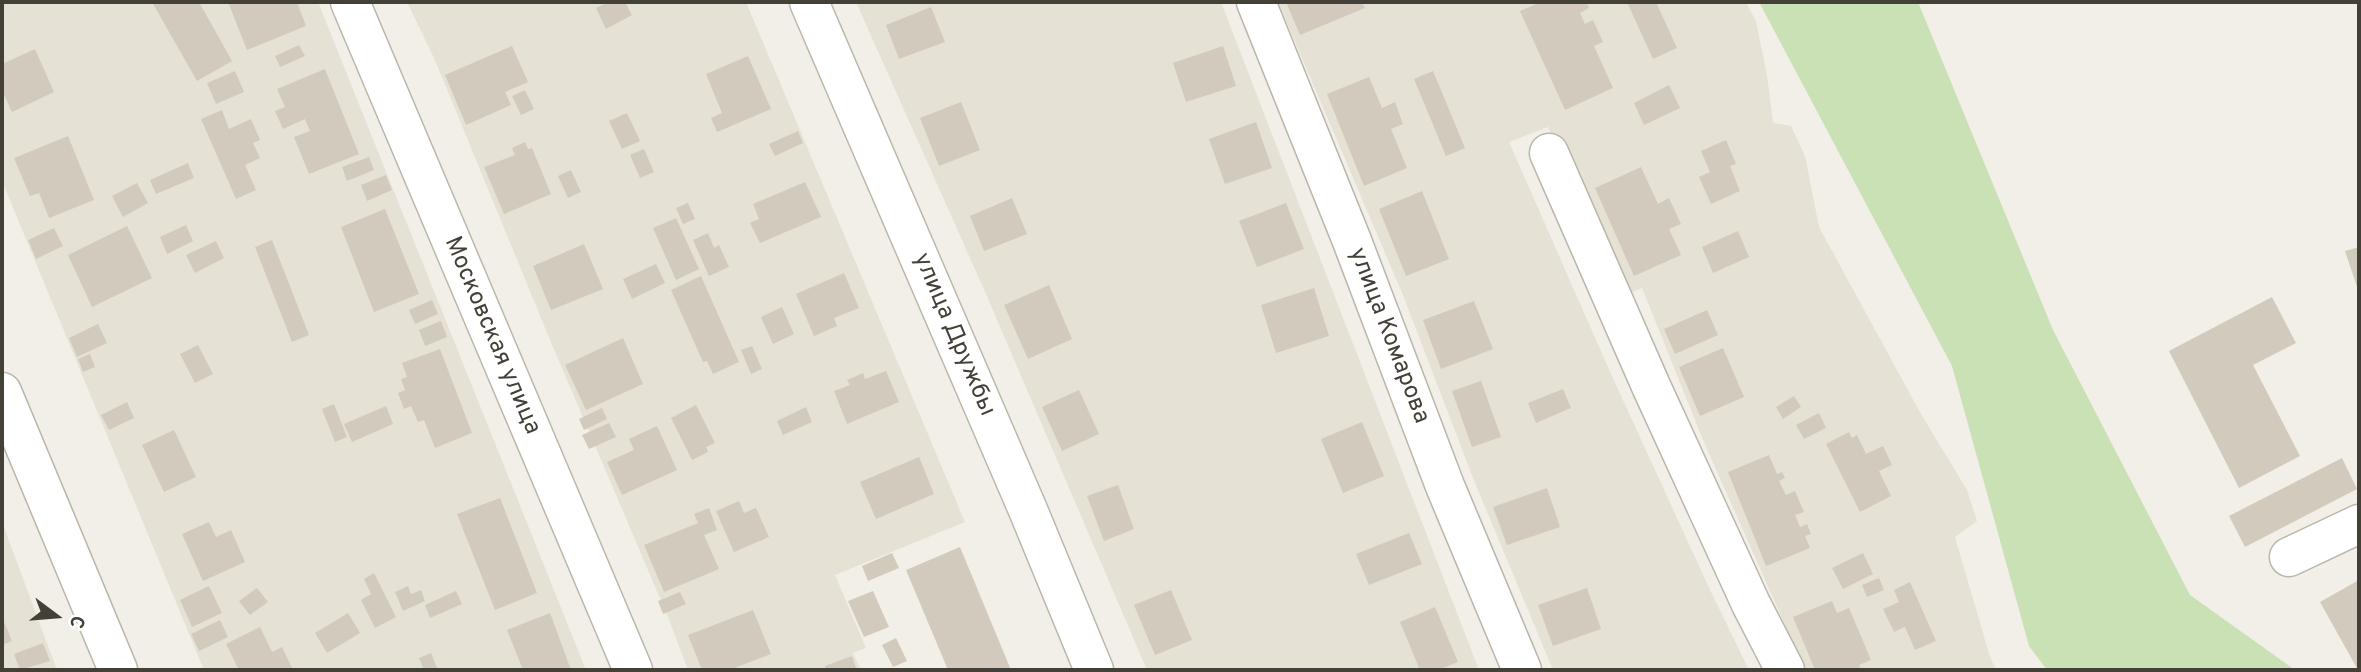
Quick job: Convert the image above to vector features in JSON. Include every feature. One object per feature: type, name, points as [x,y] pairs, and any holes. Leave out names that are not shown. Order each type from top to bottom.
[{"type":"street","name":"Московская улица","points":[[350,2],[633,670]]},
{"type":"street","name":"улица Дружбы","points":[[809,2],[1094,670]]},
{"type":"street","name":"улица Комарова","points":[[1255,2],[1347,229],[1445,486],[1522,670]]},
{"type":"street","points":[[1549,153],[1651,386],[1751,604],[1785,670]]},
{"type":"street","points":[[2,392],[118,670]]},
{"type":"street","points":[[2289,557],[2359,524]]},
{"type":"shaded area","points":[[2,2],[318,2],[586,670],[204,670],[2,181]]},
{"type":"shaded area","points":[[407,2],[746,2],[965,522],[835,575],[866,648],[853,653],[861,670],[688,670],[435,60]]},
{"type":"shaded area","points":[[856,2],[1221,2],[1479,670],[1147,670],[986,294]]},
{"type":"shaded area","points":[[1278,2],[1746,2],[1756,21],[1773,123],[1791,126],[1805,156],[1819,227],[1921,414],[1967,490],[1977,521],[1955,537],[1996,670],[1805,670],[1703,440],[1642,288],[1625,295],[1548,127],[1509,142],[1611,374],[1749,670],[1553,670],[1473,478],[1403,295]]},
{"type":"shaded area","points":[[2,521],[9,541],[57,670],[2,670]]},
{"type":"green space","points":[[1759,2],[1918,2],[2053,330],[2190,595],[2295,670],[2047,670],[2029,646],[1952,366]]},
{"type":"building","points":[[152,2],[199,2],[232,61],[197,81]]},
{"type":"building","points":[[228,2],[297,2],[306,26],[247,50]]},
{"type":"building","points":[[609,2],[625,2],[632,15],[606,29],[596,8]]},
{"type":"building","points":[[1286,2],[1362,2],[1365,8],[1300,35]]},
{"type":"building","points":[[1541,2],[1587,2],[1589,8],[1580,13],[1585,24],[1593,20],[1603,42],[1594,46],[1613,88],[1565,110],[1520,11]]},
{"type":"building","points":[[1627,2],[1656,2],[1677,48],[1653,59]]},
{"type":"building","points":[[931,7],[945,42],[899,59],[886,25]]},
{"type":"building","points":[[299,45],[305,56],[280,67],[275,56]]},
{"type":"building","points":[[512,46],[528,82],[505,92],[511,105],[466,125],[445,75]]},
{"type":"building","points":[[1223,46],[1236,86],[1186,102],[1173,63]]},
{"type":"building","points":[[35,49],[54,92],[12,112],[2,90],[2,64]]},
{"type":"building","points":[[748,56],[771,109],[717,132],[711,118],[722,113],[706,74]]},
{"type":"building","points":[[325,69],[359,154],[309,174],[294,137],[310,131],[305,119],[283,129],[275,111],[285,107],[277,89]]},
{"type":"building","points":[[235,71],[244,92],[216,104],[207,83]]},
{"type":"building","points":[[1433,71],[1465,148],[1446,156],[1414,79]]},
{"type":"building","points":[[1369,77],[1382,108],[1395,102],[1403,124],[1391,129],[1407,168],[1364,186],[1327,94]]},
{"type":"building","points":[[1669,85],[1680,108],[1644,125],[1634,103]]},
{"type":"building","points":[[525,90],[534,109],[521,115],[512,96]]},
{"type":"building","points":[[961,102],[980,150],[939,166],[920,118]]},
{"type":"building","points":[[222,110],[229,129],[251,119],[260,140],[253,143],[260,158],[245,165],[256,190],[236,199],[201,119]]},
{"type":"building","points":[[627,113],[640,141],[622,149],[609,121]]},
{"type":"building","points":[[1256,122],[1272,168],[1225,184],[1209,139]]},
{"type":"building","points":[[798,131],[803,143],[775,156],[769,144]]},
{"type":"building","points":[[68,136],[94,200],[49,218],[39,193],[30,196],[14,158]]},
{"type":"building","points":[[1726,140],[1736,164],[1730,166],[1740,191],[1711,204],[1699,177],[1710,172],[1701,151]]},
{"type":"building","points":[[525,142],[528,149],[532,148],[551,194],[504,214],[484,167],[515,155],[512,148]]},
{"type":"building","points":[[644,149],[654,172],[640,178],[630,155]]},
{"type":"building","points":[[369,157],[374,170],[347,181],[342,167]]},
{"type":"building","points":[[188,163],[194,178],[156,194],[150,180]]},
{"type":"building","points":[[1641,167],[1658,204],[1669,198],[1681,224],[1669,229],[1681,255],[1634,276],[1595,188]]},
{"type":"building","points":[[571,170],[581,192],[568,198],[558,176]]},
{"type":"building","points":[[386,175],[392,190],[367,201],[361,185]]},
{"type":"building","points":[[805,182],[821,217],[760,243],[750,223],[759,219],[753,204]]},
{"type":"building","points":[[137,183],[148,203],[123,217],[112,196]]},
{"type":"building","points":[[1422,191],[1449,259],[1406,276],[1379,209]]},
{"type":"building","points":[[1012,198],[1027,234],[984,251],[970,216]]},
{"type":"building","points":[[688,203],[695,219],[683,224],[676,208]]},
{"type":"building","points":[[1286,203],[1304,249],[1257,267],[1239,221]]},
{"type":"building","points":[[385,209],[419,294],[374,312],[341,227]]},
{"type":"building","points":[[676,218],[699,269],[676,280],[653,228]]},
{"type":"building","points":[[186,225],[193,241],[167,254],[160,237]]},
{"type":"building","points":[[127,226],[152,278],[92,307],[68,255]]},
{"type":"building","points":[[54,228],[63,246],[36,259],[28,240]]},
{"type":"building","points":[[1738,231],[1749,257],[1713,273],[1702,247]]},
{"type":"building","points":[[708,233],[714,248],[719,245],[729,267],[709,276],[693,240]]},
{"type":"building","points":[[272,240],[309,335],[292,342],[255,247]]},
{"type":"building","points":[[216,241],[224,258],[195,273],[186,255]]},
{"type":"building","points":[[584,244],[603,289],[551,310],[533,266]]},
{"type":"building","points":[[2359,247],[2359,293],[2345,251]]},
{"type":"building","points":[[656,264],[665,283],[632,299],[623,279]]},
{"type":"building","points":[[844,273],[859,308],[834,318],[837,326],[814,336],[796,294]]},
{"type":"building","points":[[701,276],[739,362],[713,374],[707,361],[703,362],[671,290]]},
{"type":"building","points":[[1049,285],[1072,339],[1028,359],[1004,305]]},
{"type":"building","points":[[1314,288],[1329,336],[1276,353],[1261,305]]},
{"type":"building","points":[[2272,297],[2296,343],[2253,365],[2300,456],[2239,488],[2169,351]]},
{"type":"building","points":[[432,300],[438,314],[415,324],[409,310]]},
{"type":"building","points":[[1474,301],[1493,349],[1441,369],[1423,320]]},
{"type":"building","points":[[782,307],[794,334],[773,344],[761,317]]},
{"type":"building","points":[[1707,310],[1718,335],[1675,354],[1664,329]]},
{"type":"building","points":[[441,321],[447,337],[425,346],[419,330]]},
{"type":"building","points":[[98,324],[107,343],[77,357],[69,338]]},
{"type":"building","points":[[623,338],[643,384],[586,410],[565,365]]},
{"type":"building","points":[[198,345],[213,374],[195,383],[180,354]]},
{"type":"building","points":[[752,346],[762,369],[751,374],[741,350]]},
{"type":"building","points":[[1723,348],[1744,397],[1700,416],[1679,367]]},
{"type":"building","points":[[440,349],[472,433],[435,448],[424,420],[418,422],[411,406],[404,409],[398,393],[405,390],[401,379],[407,377],[402,363]]},
{"type":"building","points":[[90,354],[95,367],[83,372],[78,359]]},
{"type":"building","points":[[886,371],[899,402],[847,424],[834,391],[850,385],[847,380],[863,373],[865,379]]},
{"type":"building","points":[[1481,381],[1501,437],[1472,447],[1452,391]]},
{"type":"building","points":[[1563,389],[1571,408],[1536,423],[1528,403]]},
{"type":"building","points":[[1079,390],[1099,434],[1062,451],[1042,407]]},
{"type":"building","points":[[1794,396],[1801,407],[1783,419],[1776,407]]},
{"type":"building","points":[[127,402],[134,418],[109,430],[101,415]]},
{"type":"building","points":[[334,404],[347,437],[335,442],[322,409]]},
{"type":"building","points":[[696,405],[715,443],[706,447],[708,452],[692,460],[671,418]]},
{"type":"building","points":[[386,406],[393,424],[352,442],[344,424]]},
{"type":"building","points":[[806,407],[812,422],[783,435],[777,421]]},
{"type":"building","points":[[602,408],[607,419],[584,430],[579,419]]},
{"type":"building","points":[[1819,413],[1826,428],[1804,439],[1796,425]]},
{"type":"building","points":[[1362,422],[1384,476],[1343,493],[1321,439]]},
{"type":"building","points":[[609,423],[616,437],[589,449],[582,435]]},
{"type":"building","points":[[657,426],[677,470],[622,495],[607,462],[634,450],[629,439]]},
{"type":"building","points":[[174,430],[196,477],[164,492],[142,445]]},
{"type":"building","points":[[1849,432],[1852,438],[1857,435],[1866,454],[1883,446],[1892,465],[1879,471],[1891,496],[1860,512],[1826,444]]},
{"type":"building","points":[[1769,455],[1777,474],[1782,472],[1785,478],[1779,481],[1786,495],[1795,491],[1804,512],[1795,515],[1800,527],[1807,524],[1811,534],[1805,536],[1810,548],[1766,566],[1728,472]]},
{"type":"building","points":[[919,457],[934,494],[876,519],[860,482]]},
{"type":"building","points":[[2342,458],[2357,489],[2245,547],[2229,516]]},
{"type":"building","points":[[1118,485],[1134,529],[1104,541],[1087,496]]},
{"type":"building","points":[[1547,488],[1560,527],[1507,545],[1493,507]]},
{"type":"building","points":[[500,498],[537,593],[495,610],[457,514]]},
{"type":"building","points":[[739,501],[744,513],[756,508],[769,537],[734,552],[716,511]]},
{"type":"building","points":[[709,508],[717,530],[704,535],[719,569],[664,592],[644,545],[698,523],[694,514]]},
{"type":"building","points":[[209,522],[216,537],[231,530],[245,562],[203,581],[182,534]]},
{"type":"building","points":[[1409,533],[1422,564],[1369,585],[1356,554]]},
{"type":"building","points":[[960,547],[1011,670],[948,670],[906,570]]},
{"type":"building","points":[[892,553],[899,568],[868,581],[862,566]]},
{"type":"building","points":[[1863,553],[1873,574],[1843,589],[1832,568]]},
{"type":"building","points":[[374,573],[396,617],[375,628],[361,600],[371,594],[364,579]]},
{"type":"building","points":[[1879,578],[1884,590],[1867,597],[1862,585]]},
{"type":"building","points":[[2359,580],[2359,670],[2358,670],[2320,602]]},
{"type":"building","points":[[1910,582],[1936,641],[1915,650],[1905,627],[1894,632],[1883,609],[1899,602],[1894,590]]},
{"type":"building","points":[[209,586],[222,613],[192,627],[180,600]]},
{"type":"building","points":[[408,586],[411,594],[421,590],[425,601],[403,611],[395,592]]},
{"type":"building","points":[[257,588],[268,602],[250,615],[239,601]]},
{"type":"building","points":[[1587,588],[1601,629],[1553,646],[1538,605]]},
{"type":"building","points":[[1171,590],[1192,640],[1155,655],[1134,605]]},
{"type":"building","points":[[456,591],[462,604],[430,618],[425,605]]},
{"type":"building","points":[[873,591],[889,627],[864,637],[848,601]]},
{"type":"building","points":[[680,592],[686,604],[663,614],[658,601]]},
{"type":"building","points":[[1832,601],[1837,613],[1849,608],[1871,660],[1859,665],[1861,670],[1815,670],[1793,617]]},
{"type":"building","points":[[1435,607],[1458,662],[1438,670],[1420,670],[1400,622]]},
{"type":"building","points":[[753,610],[771,654],[729,670],[702,670],[688,635]]},
{"type":"building","points":[[348,613],[360,633],[327,653],[315,633]]},
{"type":"building","points":[[550,613],[571,670],[523,670],[507,630]]},
{"type":"building","points":[[2,617],[12,641],[2,645]]},
{"type":"building","points":[[220,620],[228,637],[199,651],[191,634]]},
{"type":"building","points":[[260,627],[272,652],[282,647],[293,670],[239,670],[226,644]]},
{"type":"building","points":[[896,638],[907,661],[893,667],[882,645]]},
{"type":"building","points":[[43,643],[50,661],[20,670],[14,654]]},
{"type":"building","points":[[431,653],[437,668],[424,670],[419,658]]},
{"type":"building","points":[[852,656],[856,668],[826,670],[825,666]]}]
